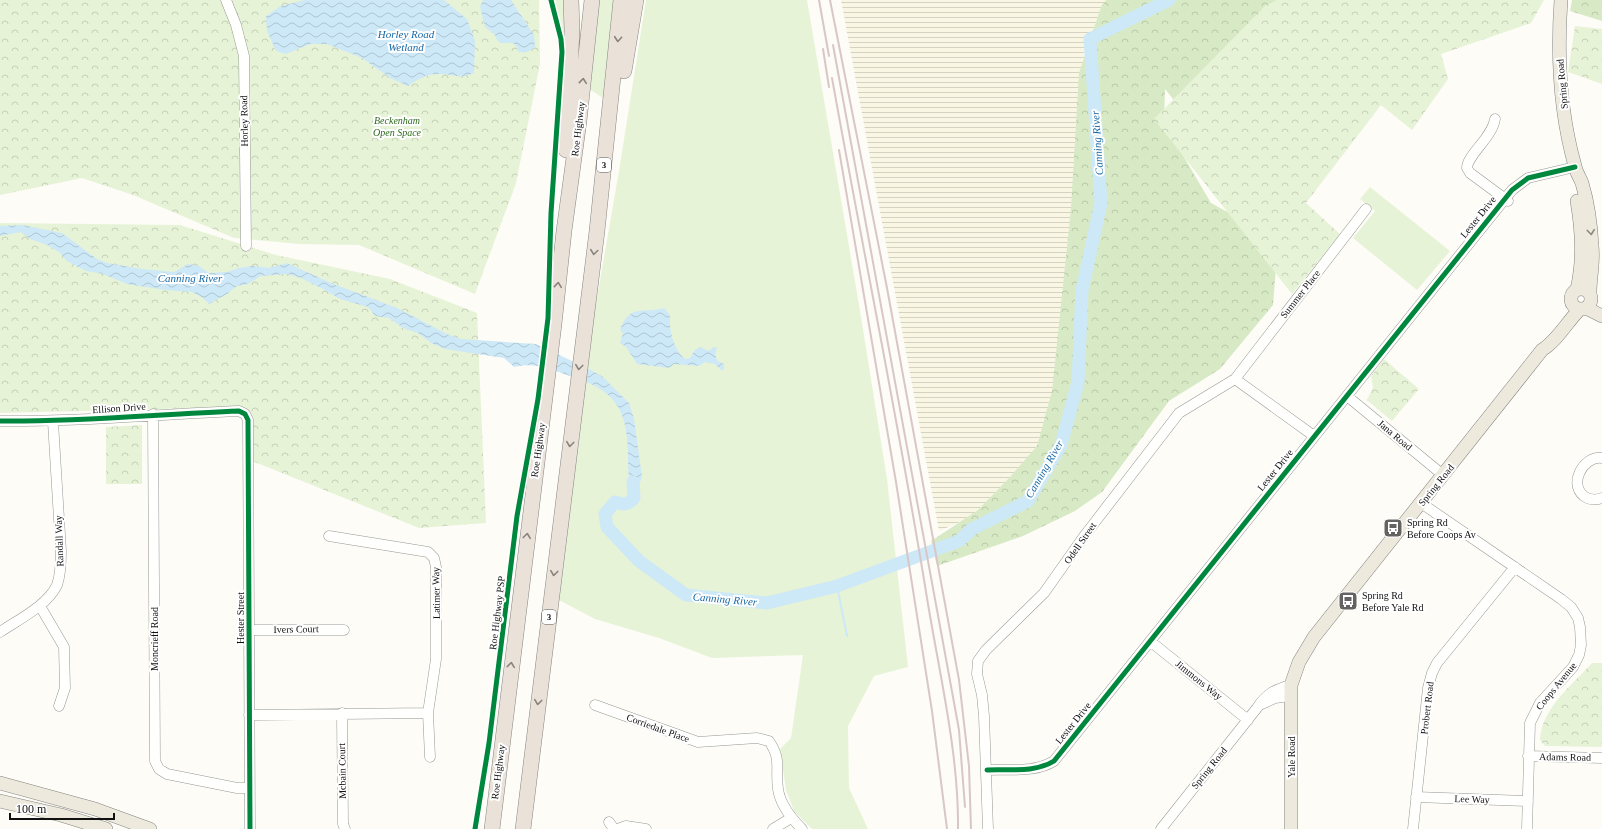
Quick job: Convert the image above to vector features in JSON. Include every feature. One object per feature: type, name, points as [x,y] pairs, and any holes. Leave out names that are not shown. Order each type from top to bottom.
[{"type":"highway","points":[[564,231],[563,203],[572,30],[571,0]]},
{"type":"highway","name":"Roe Highway","points":[[492,829],[545,400],[564,231],[579,120],[592,0]]},
{"type":"highway","name":"3","points":[[523,829],[574,405],[597,231],[621,0]]},
{"type":"highway","points":[[597,231],[608,177],[636,0]]},
{"type":"main road","name":"Spring Road","points":[[1290,690],[1299,662],[1314,637],[1542,350],[1552,344],[1582,299],[1580,276],[1582,244],[1574,186],[1575,167],[1564,112],[1559,69],[1558,29],[1561,0]]},
{"type":"main road","points":[[1582,299],[1602,304]]},
{"type":"main road","points":[[1582,299],[1602,316]]},
{"type":"main road","name":"Yale Road","points":[[1290,690],[1291,829]]},
{"type":"main road","points":[[0,783],[89,808],[150,829]]},
{"type":"main road","points":[[0,801],[60,815],[82,826],[106,829]]},
{"type":"main road","points":[[82,826],[89,808]]},
{"type":"main road","points":[[60,815],[64,829]]},
{"type":"street","name":"Horley Road","points":[[226,0],[236,25],[244,56],[246,246]]},
{"type":"street","points":[[1495,119],[1490,135],[1471,158],[1467,168],[1470,173],[1507,200]]},
{"type":"street","name":"Lester Drive","points":[[986,770],[1035,769],[1054,761],[1314,436],[1507,200],[1512,190],[1528,178],[1575,167]]},
{"type":"street","name":"Summer Place","points":[[1234,379],[1366,209]]},
{"type":"street","points":[[1234,379],[1314,436]]},
{"type":"street","name":"Odell Street","points":[[988,829],[984,716],[982,695],[977,674],[978,661],[986,650],[1044,593],[1178,413],[1234,379]]},
{"type":"street","name":"Jana Road","points":[[1347,396],[1444,475]]},
{"type":"street","name":"Ellison Drive","points":[[0,421],[53,422],[153,414],[239,411]]},
{"type":"street","name":"Hester Street","points":[[239,411],[245,414],[248,420],[250,829]]},
{"type":"street","name":"Moncrieff Road","points":[[153,414],[154,761],[158,769],[167,774],[237,788],[250,788]]},
{"type":"street","name":"Randall Way","points":[[0,632],[40,606],[57,585],[60,569],[53,422]]},
{"type":"street","points":[[1602,458],[1595,458],[1590,461],[1580,473],[1576,483],[1579,492],[1587,498],[1595,500],[1602,498]]},
{"type":"street","name":"Coops Avenue","points":[[1421,503],[1562,599],[1571,608],[1580,623],[1581,636],[1579,655],[1573,667],[1540,703],[1532,716],[1528,731],[1527,829]]},
{"type":"street","name":"Latimer Way","points":[[329,536],[428,552],[434,558],[436,567],[436,659],[428,713],[430,757]]},
{"type":"street","name":"Probert Road","points":[[1413,829],[1428,688],[1432,673],[1437,664],[1515,566]]},
{"type":"street","points":[[40,606],[64,647],[65,688],[59,706]]},
{"type":"street","name":"Ivers Court","points":[[249,630],[344,630]]},
{"type":"street","name":"Jimmons Way","points":[[1150,641],[1248,720]]},
{"type":"street","name":"Spring Road","points":[[1161,829],[1248,720],[1263,698],[1274,690],[1290,690]]},
{"type":"street","name":"Corriedale Place","points":[[595,705],[698,742],[757,738],[769,741],[777,753],[778,790],[791,818],[802,829]]},
{"type":"street","points":[[249,715],[428,713]]},
{"type":"street","name":"Mcbain Court","points":[[342,714],[343,824],[345,829]]},
{"type":"street","name":"Adams Road","points":[[1528,756],[1602,758]]},
{"type":"street","name":"Lee Way","points":[[1416,797],[1528,801]]},
{"type":"street","points":[[773,829],[791,818]]},
{"type":"street","points":[[618,829],[626,826],[646,829]]},
{"type":"shaded area","points":[[841,0],[1148,0],[1094,28],[1084,48],[1083,84],[1086,118],[1047,448],[999,505],[939,531]]},
{"type":"green space","name":"Beckenham Open Space","points":[[0,0],[539,0],[540,64],[516,183],[475,294],[359,245],[299,244],[234,238],[133,195],[82,178],[0,195]]},
{"type":"green space","points":[[555,0],[564,0],[564,36]]},
{"type":"green space","points":[[596,0],[614,0],[606,100],[586,87]]},
{"type":"green space","points":[[646,0],[807,0],[887,479],[908,667],[874,676],[848,726],[849,788],[868,829],[812,829],[794,811],[786,790],[780,749],[791,738],[803,655],[712,658],[659,638],[595,619],[557,599],[586,361],[619,171]]},
{"type":"green space","points":[[1106,0],[1440,0],[1204,138],[1165,89],[1164,123],[1211,203],[1244,221],[1276,267],[1273,305],[1220,369],[1169,401],[1102,492],[1075,511],[1023,536],[937,566],[931,541],[978,510],[1037,446],[1052,391],[1071,208],[1079,73],[1101,7]]},
{"type":"green space","points":[[1277,0],[1544,0],[1531,23],[1441,54],[1448,79],[1412,130],[1381,105],[1306,203],[1340,234],[1292,294],[1154,119],[1265,6]]},
{"type":"green space","points":[[1572,0],[1602,0],[1602,21],[1570,11]]},
{"type":"green space","points":[[1575,26],[1602,29],[1602,84],[1568,72]]},
{"type":"green space","points":[[1370,187],[1450,251],[1417,290],[1353,238],[1375,211],[1360,199]]},
{"type":"green space","points":[[0,223],[180,225],[276,255],[390,279],[477,313],[486,523],[419,528],[252,461],[251,413],[238,407],[0,413]]},
{"type":"green space","points":[[1384,359],[1419,389],[1392,421],[1367,400],[1373,387],[1371,376]]},
{"type":"green space","points":[[142,425],[142,484],[106,484],[106,427]]},
{"type":"green space","points":[[1592,663],[1602,663],[1602,747],[1545,746],[1540,740],[1546,718],[1567,688]]},
{"type":"water","name":"Horley Road Wetland","points":[[305,0],[444,0],[467,19],[475,41],[474,73],[464,76],[433,74],[425,76],[408,86],[390,78],[362,58],[327,44],[310,44],[286,54],[276,51],[267,31],[266,16],[281,6]]},
{"type":"water","points":[[483,0],[511,0],[534,35],[535,47],[527,52],[520,52],[517,51],[517,47],[513,43],[501,43],[497,40],[495,35],[485,27],[480,7]]},
{"type":"water","name":"Canning River","points":[[22,225],[62,233],[97,259],[107,263],[142,269],[174,272],[188,264],[199,266],[209,273],[227,272],[253,266],[269,268],[287,263],[331,283],[397,308],[447,334],[461,339],[536,344],[603,377],[629,403],[634,419],[642,477],[634,498],[629,476],[625,424],[621,412],[607,394],[585,381],[542,367],[529,365],[514,367],[504,358],[445,349],[431,343],[418,333],[403,328],[389,318],[375,316],[368,307],[340,299],[301,278],[287,274],[261,276],[248,284],[237,286],[227,294],[209,304],[203,298],[192,292],[165,290],[127,284],[103,274],[86,271],[67,261],[59,252],[47,245],[30,239],[21,232],[0,236],[0,226]]},
{"type":"water","points":[[664,308],[670,315],[670,327],[673,339],[677,350],[681,355],[685,359],[690,358],[695,350],[700,347],[709,351],[713,347],[717,348],[715,355],[718,361],[724,364],[724,369],[722,371],[715,364],[705,362],[699,366],[674,364],[669,368],[637,364],[626,347],[620,343],[623,333],[620,330],[628,316],[633,313]]},
{"type":"waterway","name":"Canning River","points":[[633,482],[634,498],[625,504],[615,502],[605,514],[607,527],[639,561],[686,595],[767,603],[837,586],[959,541],[972,529],[1028,501],[1061,445],[1078,382],[1082,290],[1101,203],[1090,39],[1169,0]]},
{"type":"waterway","points":[[837,586],[847,636]]},
{"type":"railway","points":[[819,0],[829,56]]},
{"type":"railway","points":[[830,0],[887,288],[959,680],[969,766],[971,829]]},
{"type":"railway","points":[[833,45],[959,730],[965,807]]},
{"type":"railway","points":[[823,49],[829,87]]},
{"type":"railway","points":[[832,78],[905,468],[952,742],[958,829]]},
{"type":"railway","points":[[839,150],[896,482],[932,711],[947,829]]},
{"type":"cycle path","name":"Roe Highway PSP","points":[[475,829],[489,743],[517,516],[538,399],[548,318],[551,213],[562,52],[561,39],[551,0]]},
{"type":"cycle path","points":[[987,770],[1030,769],[1047,765],[1054,761],[1512,190],[1528,178],[1575,167]]},
{"type":"cycle path","points":[[0,421],[90,419],[239,411],[245,414],[248,420],[250,829]]},
{"type":"place","name":"Spring Rd Before Coops Av","points":[[1393,528]]},
{"type":"place","name":"Spring Rd Before Yale Rd","points":[[1348,601]]}]
